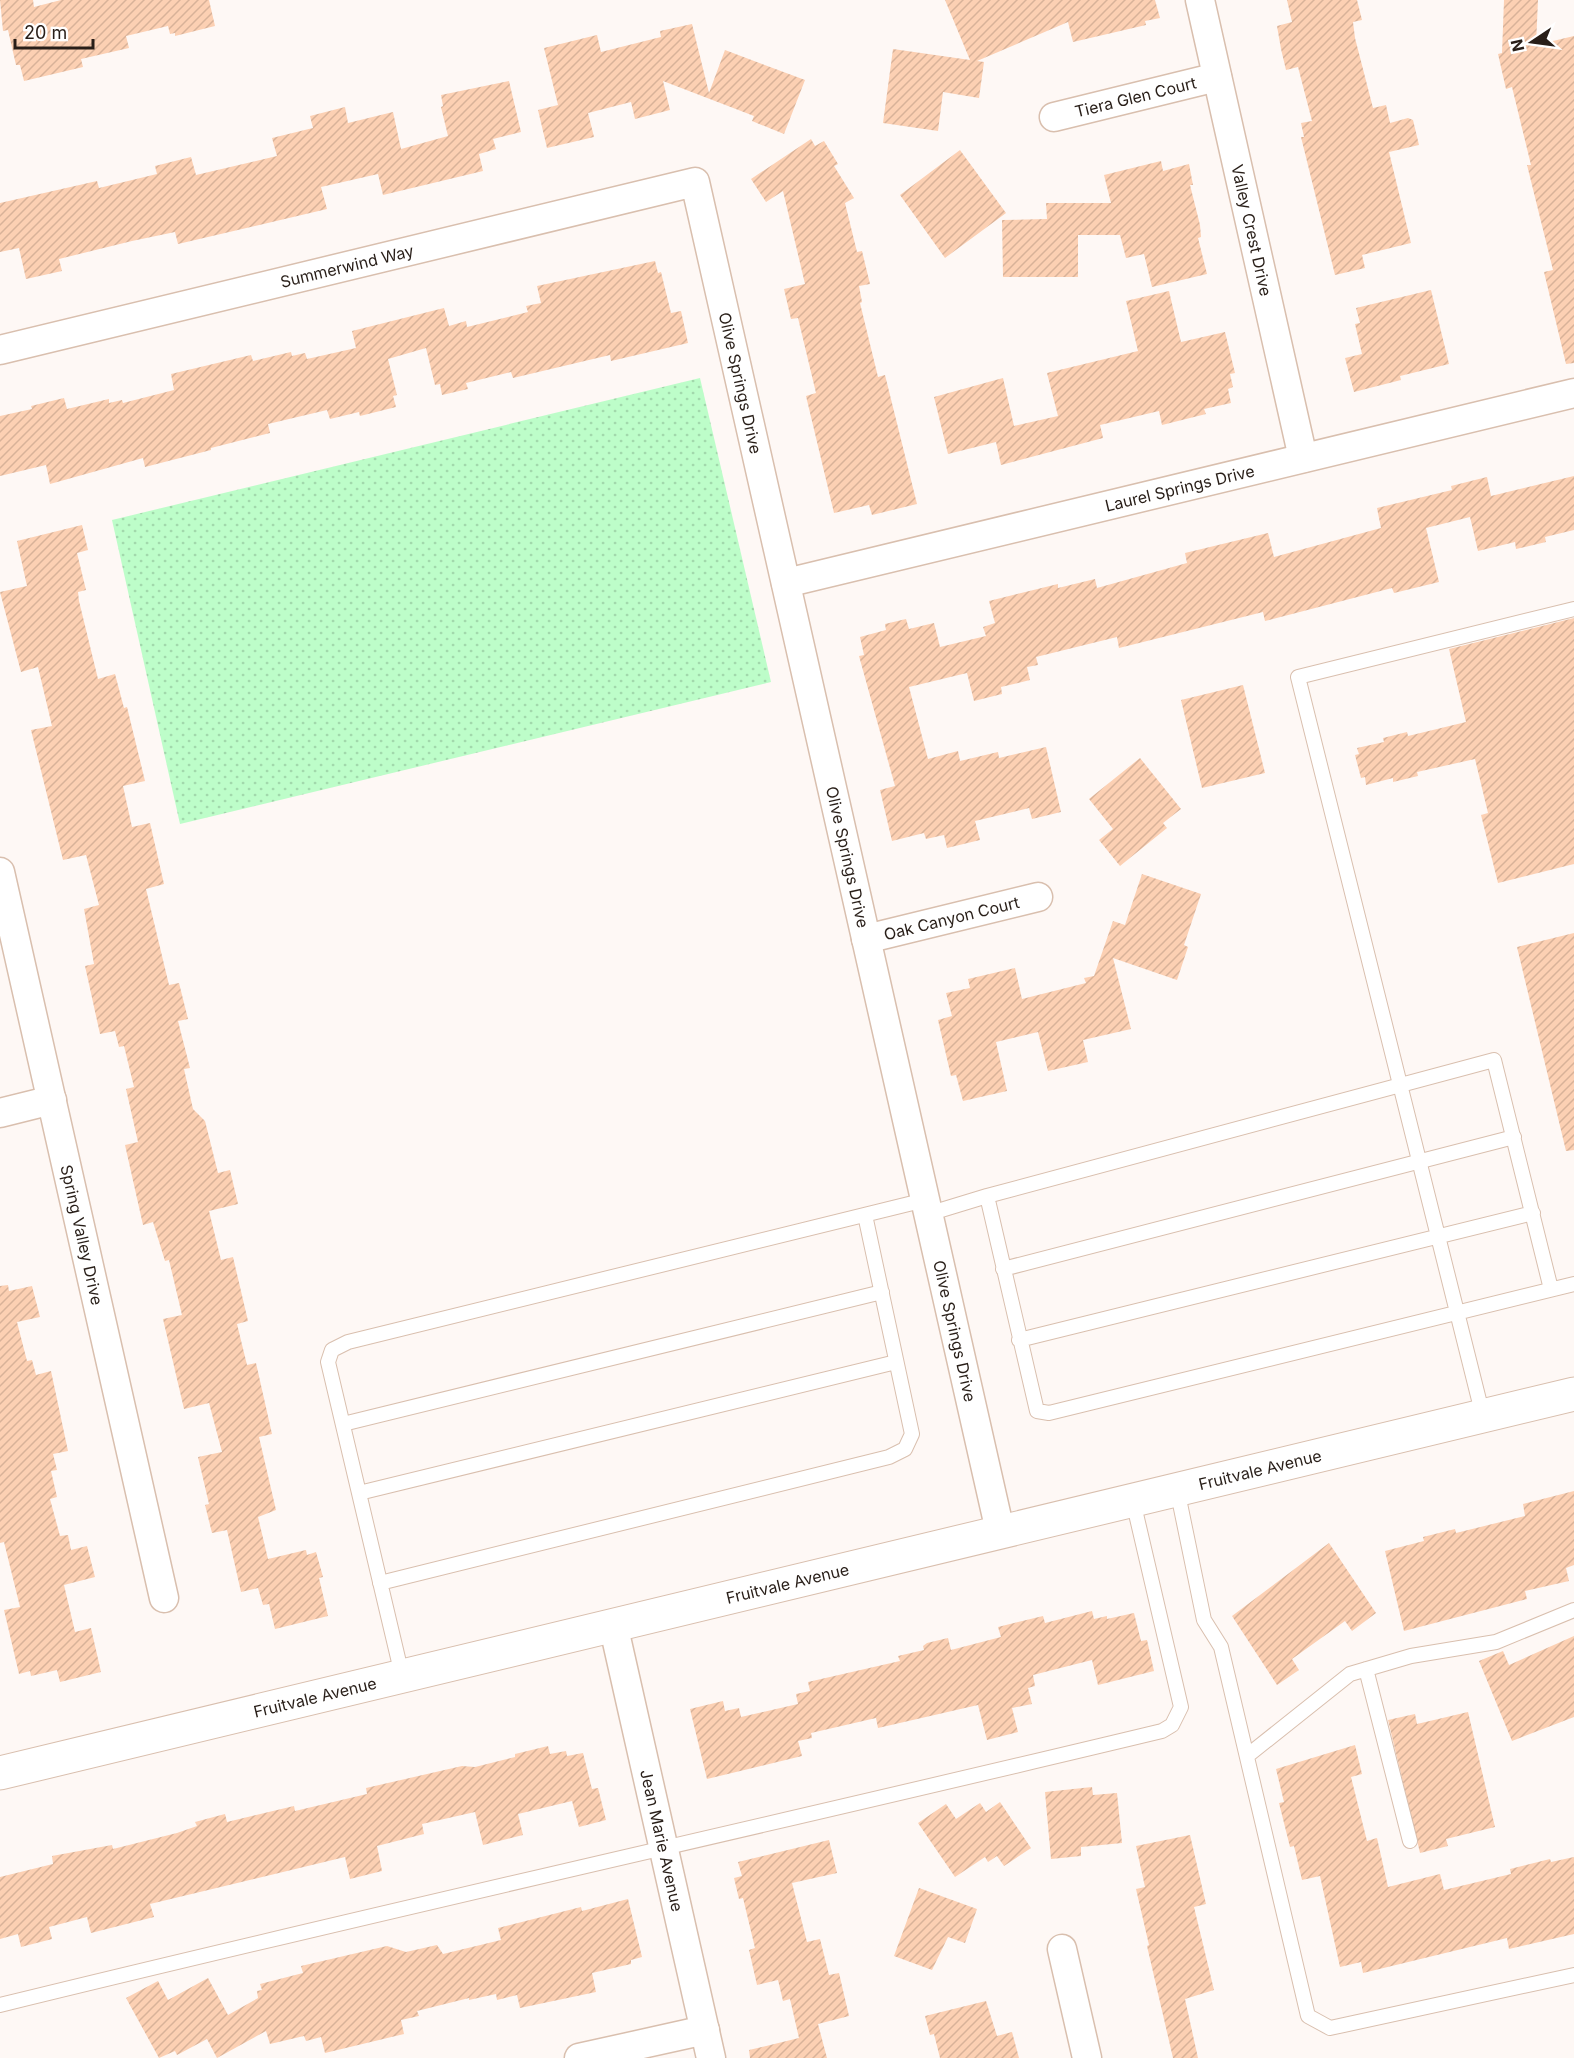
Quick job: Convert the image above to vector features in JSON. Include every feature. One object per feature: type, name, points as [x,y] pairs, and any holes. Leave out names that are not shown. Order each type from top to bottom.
[{"type":"main road","name":"Fruitvale Avenue","points":[[0,1773],[1133,1498],[1574,1394]]},
{"type":"street","name":"Valley Crest Drive","points":[[1200,0],[1303,458]]},
{"type":"street","name":"Tiera Glen Court","points":[[1054,117],[1217,77]]},
{"type":"street","name":"Summerwind Way","points":[[0,350],[695,183]]},
{"type":"street","name":"Olive Springs Drive","points":[[695,183],[1000,1531]]},
{"type":"street","name":"Laurel Springs Drive","points":[[786,584],[1574,393]]},
{"type":"street","name":"Spring Valley Drive","points":[[0,872],[164,1598]]},
{"type":"street","name":"Oak Canyon Court","points":[[866,939],[1038,897]]},
{"type":"street","points":[[0,1113],[52,1100]]},
{"type":"street","name":"Jean Marie Avenue","points":[[613,1624],[711,2058]]},
{"type":"street","points":[[1062,1948],[1087,2058]]},
{"type":"street","points":[[579,2058],[705,2030]]},
{"type":"lane","points":[[1483,1416],[1298,677],[1574,609]]},
{"type":"lane","points":[[402,1675],[328,1362],[332,1350],[348,1342],[865,1215],[987,1196],[1494,1060],[1551,1289]]},
{"type":"lane","points":[[1003,1269],[1514,1137]]},
{"type":"lane","points":[[987,1196],[1037,1411],[1049,1413],[1574,1284]]},
{"type":"lane","points":[[1019,1340],[1533,1213]]},
{"type":"lane","points":[[380,1583],[889,1456],[905,1449],[912,1434],[865,1215]]},
{"type":"lane","points":[[343,1424],[882,1292]]},
{"type":"lane","points":[[359,1493],[896,1362]]},
{"type":"lane","points":[[1177,1488],[1204,1620],[1221,1647],[1308,2016],[1330,2028],[1574,1975]]},
{"type":"lane","points":[[0,2005],[435,1900],[1162,1731],[1172,1725],[1181,1707],[1133,1498]]},
{"type":"lane","points":[[1247,1756],[1350,1674],[1411,1656],[1496,1642],[1574,1610]]},
{"type":"lane","points":[[1366,1669],[1410,1841]]},
{"type":"green space","points":[[700,378],[771,682],[180,824],[112,520]]},
{"type":"building","points":[[0,0],[33,0],[34,7],[61,0],[209,0],[215,26],[175,36],[175,33],[170,34],[168,26],[126,36],[129,48],[81,59],[83,67],[24,81],[20,65],[16,65],[8,30],[3,31]]},
{"type":"building","points":[[945,0],[1155,0],[1160,18],[1145,21],[1146,25],[1073,42],[1068,22],[977,61],[984,62],[979,98],[943,92],[938,131],[883,123],[893,49],[970,60]]},
{"type":"building","points":[[1287,0],[1357,0],[1362,20],[1353,22],[1355,38],[1373,108],[1386,105],[1390,123],[1408,118],[1413,120],[1419,145],[1389,152],[1411,243],[1362,255],[1365,268],[1335,275],[1301,137],[1304,137],[1301,123],[1312,121],[1298,67],[1286,70],[1281,49],[1277,26],[1292,22]]},
{"type":"building","points":[[1504,0],[1538,0],[1536,45],[1574,36],[1574,363],[1566,364],[1544,272],[1553,270],[1527,165],[1531,165],[1512,87],[1506,89],[1498,54],[1502,53]]},
{"type":"building","points":[[692,24],[709,93],[725,50],[805,80],[784,134],[752,121],[754,116],[663,81],[670,110],[635,119],[631,102],[588,113],[594,137],[547,148],[538,110],[558,105],[544,48],[597,35],[601,52],[661,37],[660,31]]},
{"type":"building","points":[[509,81],[521,132],[493,139],[496,149],[479,154],[483,171],[383,195],[378,174],[321,187],[327,209],[178,244],[175,232],[132,241],[59,259],[62,271],[26,279],[19,248],[0,252],[0,203],[97,181],[99,188],[157,174],[155,166],[191,157],[196,175],[277,156],[272,138],[313,128],[310,116],[345,107],[348,123],[393,112],[401,149],[448,136],[441,107],[443,106],[441,95]]},
{"type":"building","points":[[811,139],[815,146],[824,141],[838,164],[834,166],[854,198],[845,203],[857,252],[862,251],[870,284],[859,286],[862,302],[860,303],[878,377],[885,375],[917,504],[872,515],[869,505],[834,513],[806,396],[816,393],[798,318],[791,319],[784,289],[805,284],[783,191],[766,202],[751,179]]},
{"type":"building","points":[[960,150],[1006,213],[945,258],[900,195]]},
{"type":"building","points":[[1161,161],[1163,171],[1189,164],[1193,185],[1190,185],[1200,225],[1201,237],[1198,238],[1207,274],[1152,287],[1144,254],[1126,258],[1120,235],[1078,235],[1078,277],[1003,277],[1002,220],[1047,219],[1046,203],[1111,203],[1104,175]]},
{"type":"building","points":[[655,261],[658,273],[661,272],[671,313],[681,311],[688,343],[611,361],[610,355],[513,378],[511,372],[466,383],[468,389],[442,395],[440,384],[435,385],[426,348],[388,359],[397,395],[393,396],[396,407],[360,416],[359,412],[330,419],[327,410],[268,424],[270,433],[211,448],[211,450],[145,467],[143,458],[50,484],[46,465],[0,476],[0,416],[32,409],[31,406],[64,398],[67,409],[109,399],[109,403],[122,400],[123,403],[174,390],[171,374],[251,355],[253,361],[291,352],[292,356],[305,353],[307,359],[356,348],[352,331],[444,308],[449,326],[466,321],[467,327],[528,312],[526,306],[541,303],[537,286]]},
{"type":"building","points":[[1431,290],[1449,364],[1400,376],[1401,380],[1354,392],[1345,358],[1362,354],[1355,324],[1360,323],[1356,308]]},
{"type":"building","points":[[1169,291],[1181,342],[1225,332],[1235,373],[1230,374],[1233,387],[1228,389],[1231,403],[1204,409],[1206,414],[1162,425],[1159,411],[1100,425],[1103,438],[1001,465],[996,442],[948,454],[934,397],[1003,378],[1014,426],[1058,416],[1047,373],[1138,351],[1126,301]]},
{"type":"building","points":[[1574,476],[1574,530],[1545,537],[1546,542],[1516,549],[1515,542],[1478,551],[1470,517],[1426,528],[1439,582],[1394,593],[1392,588],[1265,621],[1263,612],[1119,648],[1117,637],[1036,657],[1038,665],[1027,667],[1030,680],[1001,687],[1002,694],[974,701],[967,673],[909,687],[928,759],[958,751],[960,761],[998,752],[999,758],[1046,747],[1061,812],[1032,819],[1029,808],[975,821],[980,840],[947,848],[944,835],[926,839],[924,833],[892,841],[880,790],[895,786],[859,656],[864,655],[860,637],[886,630],[885,624],[906,619],[909,629],[934,623],[940,647],[986,636],[983,627],[995,623],[989,601],[1058,584],[1058,588],[1095,579],[1097,588],[1187,563],[1185,553],[1268,533],[1274,557],[1381,528],[1377,508],[1452,490],[1451,486],[1487,477],[1491,496]]},
{"type":"building","points":[[82,525],[88,550],[77,553],[86,590],[78,592],[79,601],[98,679],[115,674],[124,708],[127,707],[145,781],[123,786],[132,827],[150,823],[164,884],[146,889],[169,985],[179,983],[188,1019],[178,1021],[190,1068],[184,1069],[193,1109],[205,1121],[218,1173],[230,1170],[238,1204],[209,1211],[221,1260],[233,1257],[248,1321],[237,1324],[247,1365],[256,1363],[272,1434],[259,1437],[276,1510],[258,1517],[268,1559],[306,1550],[307,1555],[316,1552],[323,1577],[319,1578],[328,1616],[275,1629],[269,1604],[263,1605],[258,1588],[241,1592],[227,1530],[212,1533],[205,1505],[209,1504],[198,1457],[222,1452],[209,1403],[184,1409],[163,1319],[182,1315],[169,1260],[165,1261],[153,1222],[143,1225],[125,1145],[138,1142],[126,1089],[134,1087],[124,1046],[119,1047],[115,1031],[100,1034],[85,966],[94,964],[84,909],[99,905],[86,855],[63,860],[31,730],[52,726],[38,667],[21,672],[0,592],[27,586],[17,541]]},
{"type":"building","points":[[1574,618],[1574,864],[1498,883],[1481,815],[1488,813],[1475,759],[1417,772],[1418,776],[1393,782],[1393,778],[1366,785],[1365,777],[1361,778],[1355,755],[1359,754],[1357,748],[1384,742],[1383,738],[1407,732],[1408,736],[1466,722],[1449,649]]},
{"type":"building","points":[[1243,685],[1265,773],[1202,788],[1181,700]]},
{"type":"building","points":[[1140,758],[1181,809],[1163,823],[1167,828],[1120,866],[1099,840],[1113,829],[1089,799]]},
{"type":"building","points":[[1142,874],[1201,894],[1184,945],[1188,947],[1177,980],[1113,958],[1131,1029],[1083,1040],[1088,1062],[1048,1071],[1038,1032],[996,1042],[1007,1091],[963,1101],[956,1075],[951,1076],[938,1020],[952,1016],[946,993],[970,988],[968,979],[1015,968],[1022,999],[1086,983],[1084,978],[1094,976],[1113,921],[1125,925]]},
{"type":"building","points":[[1574,933],[1574,1150],[1566,1151],[1517,947]]},
{"type":"building","points":[[8,1285],[9,1291],[32,1286],[40,1317],[17,1322],[27,1361],[32,1360],[36,1375],[51,1371],[68,1451],[53,1454],[57,1470],[51,1471],[57,1497],[50,1499],[60,1536],[68,1535],[71,1550],[87,1546],[95,1577],[64,1585],[75,1632],[91,1628],[101,1672],[60,1682],[57,1670],[31,1676],[30,1671],[19,1674],[4,1610],[20,1607],[4,1542],[0,1543],[0,1286]]},
{"type":"building","points":[[1574,1491],[1574,1565],[1566,1568],[1569,1581],[1525,1591],[1527,1599],[1404,1631],[1385,1551],[1424,1541],[1423,1537],[1455,1529],[1456,1533],[1525,1516],[1523,1504]]},
{"type":"building","points":[[1329,1543],[1376,1613],[1352,1631],[1345,1621],[1292,1659],[1299,1670],[1277,1685],[1232,1616]]},
{"type":"building","points":[[1092,1611],[1094,1619],[1107,1616],[1107,1619],[1134,1613],[1141,1641],[1147,1640],[1154,1671],[1098,1685],[1092,1660],[1033,1675],[1035,1686],[1028,1688],[1032,1704],[1012,1708],[1018,1732],[987,1740],[978,1705],[878,1728],[876,1718],[811,1733],[812,1738],[798,1741],[802,1756],[707,1779],[690,1709],[723,1701],[725,1711],[739,1708],[741,1717],[798,1704],[796,1694],[810,1691],[808,1682],[900,1661],[898,1656],[924,1650],[923,1646],[927,1643],[948,1638],[951,1650],[1001,1637],[998,1627],[1043,1616],[1045,1623]]},
{"type":"building","points":[[1574,1636],[1574,1717],[1512,1741],[1479,1661],[1503,1651],[1509,1665]]},
{"type":"building","points":[[1468,1712],[1495,1827],[1446,1839],[1448,1846],[1420,1853],[1388,1720],[1415,1714],[1417,1724]]},
{"type":"building","points":[[1355,1745],[1362,1774],[1351,1777],[1367,1841],[1377,1838],[1388,1887],[1440,1874],[1444,1890],[1511,1874],[1510,1869],[1550,1859],[1551,1862],[1574,1857],[1574,1934],[1509,1949],[1507,1938],[1363,1973],[1361,1962],[1340,1967],[1320,1876],[1302,1880],[1294,1846],[1290,1847],[1279,1803],[1284,1802],[1276,1769]]},
{"type":"building","points":[[548,1746],[550,1754],[566,1751],[567,1756],[583,1753],[592,1789],[598,1788],[606,1820],[579,1827],[572,1801],[518,1814],[523,1835],[483,1845],[475,1812],[422,1824],[424,1834],[377,1846],[382,1871],[350,1879],[345,1857],[150,1904],[154,1917],[91,1933],[87,1917],[49,1927],[52,1939],[21,1947],[18,1934],[0,1939],[0,1877],[53,1864],[52,1856],[112,1845],[113,1849],[177,1833],[197,1826],[195,1822],[225,1814],[227,1822],[294,1806],[295,1811],[367,1794],[366,1788],[462,1766],[475,1767]]},
{"type":"building","points":[[1092,1787],[1093,1795],[1117,1793],[1122,1843],[1081,1847],[1081,1856],[1051,1859],[1045,1792]]},
{"type":"building","points":[[1000,1802],[1031,1848],[1004,1866],[997,1856],[988,1862],[985,1857],[955,1877],[918,1823],[946,1804],[956,1819],[980,1803],[986,1812]]},
{"type":"building","points":[[1190,1835],[1206,1904],[1194,1907],[1214,1990],[1185,1999],[1198,2058],[1173,2058],[1136,1889],[1145,1887],[1136,1846]]},
{"type":"building","points":[[829,1840],[837,1873],[792,1883],[807,1942],[820,1939],[829,1975],[839,1973],[849,2016],[818,2024],[827,2058],[750,2058],[749,2050],[799,2038],[790,1999],[783,2001],[778,1980],[757,1985],[749,1950],[755,1948],[743,1898],[739,1899],[734,1878],[742,1876],[738,1862]]},
{"type":"building","points":[[919,1888],[977,1909],[965,1943],[948,1937],[932,1970],[894,1956]]},
{"type":"building","points":[[628,1899],[642,1957],[631,1960],[631,1964],[592,1973],[596,1992],[520,2008],[517,1995],[497,2000],[496,1994],[469,2000],[469,1998],[417,2011],[419,2016],[401,2020],[404,2034],[325,2053],[321,2037],[306,2041],[304,2036],[270,2044],[266,2031],[217,2058],[207,2039],[177,2055],[175,2051],[159,2058],[126,1998],[158,1981],[168,2000],[208,1978],[228,2015],[258,1998],[257,1991],[262,1990],[260,1984],[303,1973],[301,1966],[387,1946],[406,1952],[437,1945],[443,1954],[501,1940],[498,1928],[581,1907],[582,1911]]},
{"type":"building","points":[[986,2001],[997,2036],[1012,2032],[1019,2058],[940,2058],[934,2034],[930,2035],[925,2016]]}]
